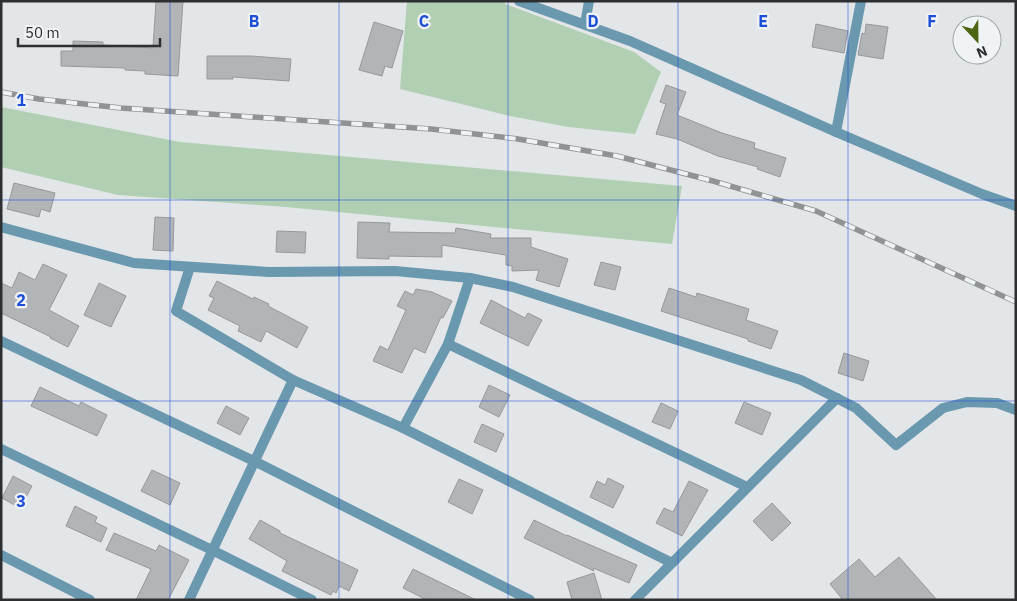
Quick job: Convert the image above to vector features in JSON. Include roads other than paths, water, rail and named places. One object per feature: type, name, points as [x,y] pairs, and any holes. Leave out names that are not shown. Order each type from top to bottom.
[{"type":"street","points":[[519,1],[630,41],[836,132],[982,194],[1016,206]]},
{"type":"street","points":[[585,24],[589,1]]},
{"type":"street","points":[[836,132],[861,1]]},
{"type":"street","points":[[1,227],[134,263],[269,272],[395,271],[470,278],[513,287],[801,380],[856,408],[896,445],[943,408],[967,402],[997,403],[1016,410]]},
{"type":"street","points":[[190,267],[176,311],[293,380],[403,428],[672,563]]},
{"type":"street","points":[[403,428],[448,344],[470,278]]},
{"type":"street","points":[[1,341],[256,462],[530,600]]},
{"type":"street","points":[[448,344],[747,487]]},
{"type":"street","points":[[189,600],[256,462],[293,380]]},
{"type":"street","points":[[635,600],[837,398]]},
{"type":"street","points":[[1,450],[212,550],[312,600]]},
{"type":"street","points":[[1,555],[90,600]]},
{"type":"railway","points":[[1,92],[39,99],[121,108],[431,129],[518,139],[617,156],[816,211],[1016,302]]}]
